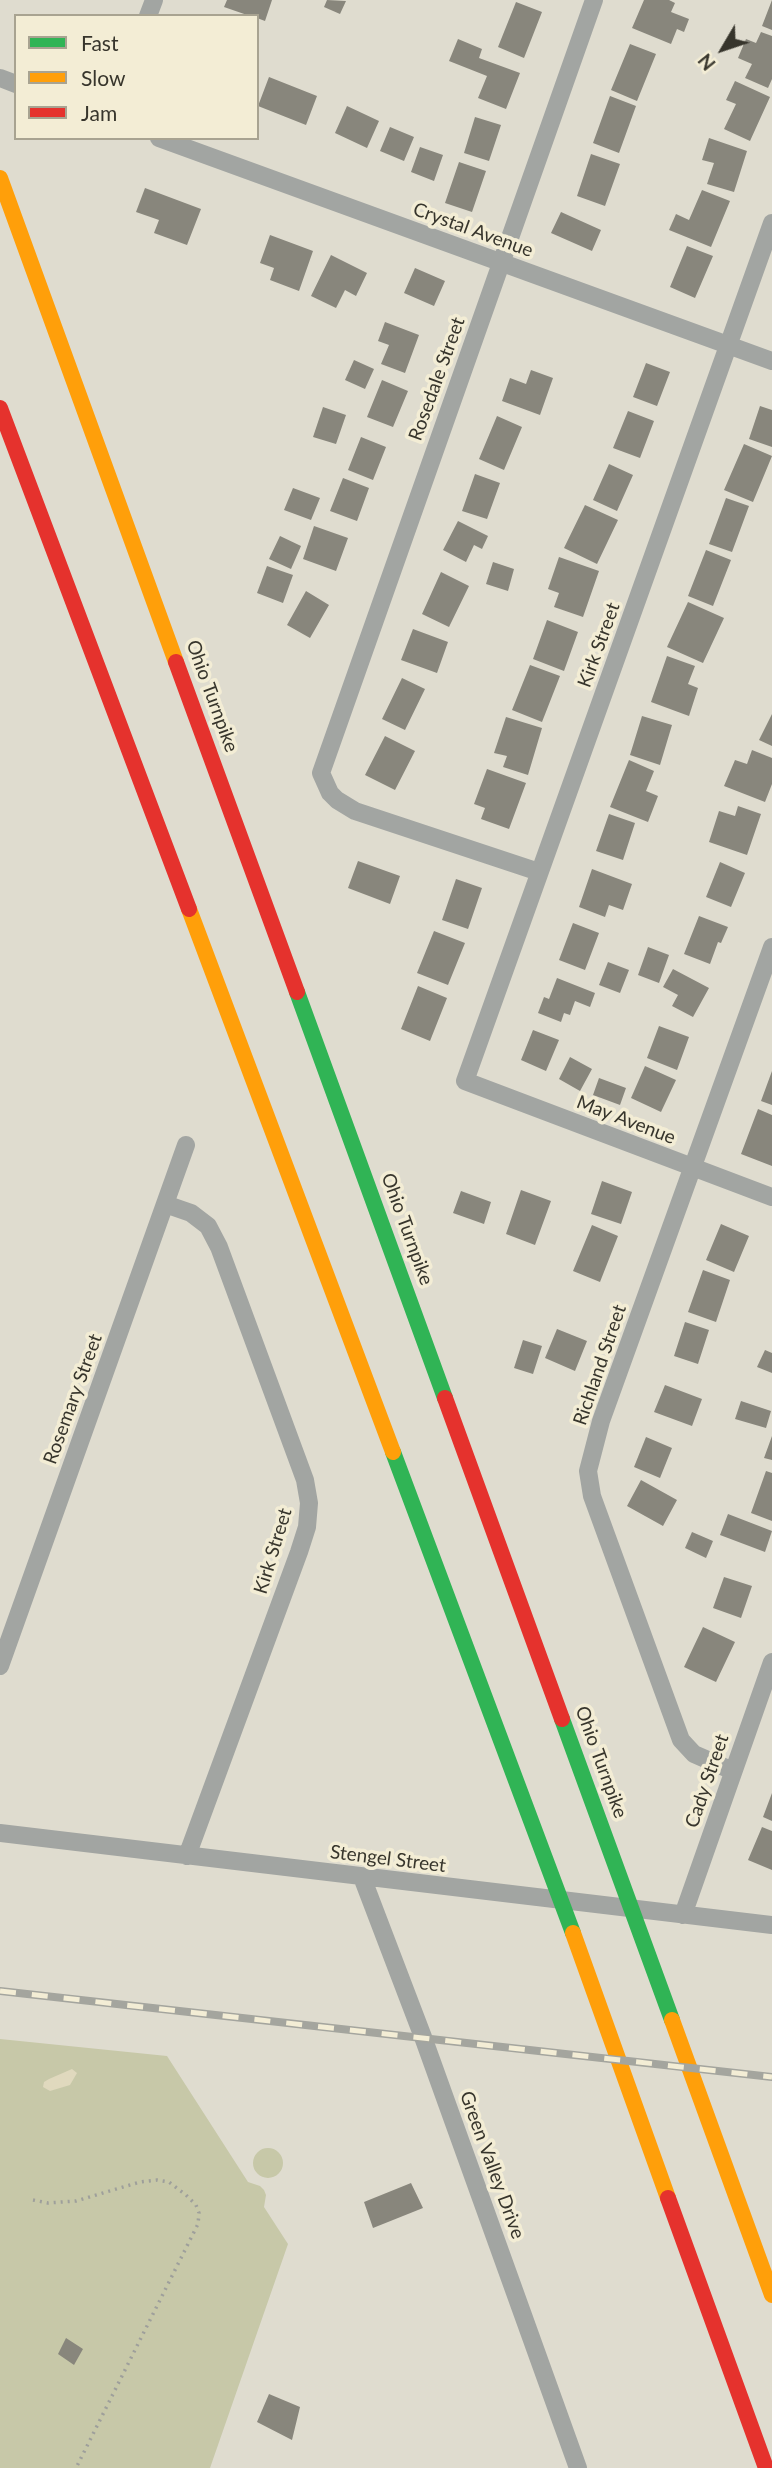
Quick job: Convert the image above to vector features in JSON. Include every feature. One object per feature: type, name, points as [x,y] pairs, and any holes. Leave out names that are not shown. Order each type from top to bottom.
[{"type":"highway","name":"Ohio Turnpike","points":[[0,178],[772,2295]]},
{"type":"highway","points":[[0,408],[538,1837],[659,2167],[765,2468]]},
{"type":"street","name":"Rosedale Street","points":[[539,872],[355,811],[330,793],[321,773],[594,0]]},
{"type":"street","name":"Crystal Avenue","points":[[165,140],[772,361]]},
{"type":"street","name":"Kirk Street","points":[[465,1081],[772,223]]},
{"type":"street","name":"Richland Street","points":[[733,1771],[694,1754],[681,1740],[592,1496],[588,1471],[601,1421],[772,947]]},
{"type":"street","name":"May Avenue","points":[[465,1081],[772,1197]]},
{"type":"street","name":"Rosemary Street","points":[[0,1667],[186,1145]]},
{"type":"street","name":"Kirk Street","points":[[165,1203],[191,1213],[208,1226],[219,1247],[305,1480],[309,1503],[307,1527],[299,1552],[187,1856]]},
{"type":"street","name":"Cady Street","points":[[683,1915],[772,1662]]},
{"type":"street","name":"Stengel Street","points":[[0,1833],[772,1925]]},
{"type":"street","name":"Green Valley Drive","points":[[362,1877],[419,2025],[578,2468]]},
{"type":"path","points":[[33,2200],[48,2203],[76,2201],[140,2182],[157,2180],[169,2182],[187,2195],[199,2213],[198,2224],[76,2468]]},
{"type":"green space","points":[[0,2039],[167,2056],[248,2182],[264,2190],[264,2207],[288,2244],[210,2468],[0,2468]]},
{"type":"green space","points":[[268,2148],[279,2152],[283,2163],[279,2174],[268,2178],[257,2174],[253,2163],[257,2152]]},
{"type":"sand","points":[[72,2069],[77,2073],[70,2085],[50,2091],[43,2087],[44,2082]]},
{"type":"building","points":[[227,0],[272,0],[265,21],[259,19],[259,14],[244,14],[224,7]]},
{"type":"building","points":[[327,0],[346,1],[340,14],[324,7]]},
{"type":"building","points":[[644,0],[669,0],[675,3],[671,12],[689,19],[684,32],[677,29],[671,44],[632,28]]},
{"type":"building","points":[[772,0],[772,30],[762,26]]},
{"type":"building","points":[[516,2],[542,12],[524,58],[498,47]]},
{"type":"building","points":[[761,32],[772,36],[772,79],[768,88],[745,78],[752,64],[738,58],[746,39],[756,43]]},
{"type":"building","points":[[458,39],[482,49],[479,58],[520,73],[506,109],[478,98],[487,76],[449,61]]},
{"type":"building","points":[[630,44],[656,54],[637,101],[611,90]]},
{"type":"building","points":[[269,77],[317,96],[306,125],[259,106]]},
{"type":"building","points":[[735,81],[770,97],[750,141],[724,129],[736,104],[726,100]]},
{"type":"building","points":[[610,96],[636,106],[619,153],[593,143]]},
{"type":"building","points":[[347,106],[379,121],[367,148],[335,133]]},
{"type":"building","points":[[475,117],[501,125],[489,161],[464,153]]},
{"type":"building","points":[[390,127],[414,137],[404,161],[380,151]]},
{"type":"building","points":[[709,138],[747,151],[734,192],[707,184],[714,163],[702,160]]},
{"type":"building","points":[[420,147],[443,155],[434,181],[411,172]]},
{"type":"building","points":[[591,154],[620,164],[605,206],[577,196]]},
{"type":"building","points":[[459,162],[486,171],[472,212],[445,203]]},
{"type":"building","points":[[145,188],[201,209],[187,245],[154,233],[159,220],[136,212]]},
{"type":"building","points":[[702,190],[730,201],[711,247],[669,230],[676,214],[689,220]]},
{"type":"building","points":[[561,212],[601,230],[592,251],[551,233]]},
{"type":"building","points":[[270,235],[313,251],[299,291],[270,280],[274,268],[260,263]]},
{"type":"building","points":[[687,246],[713,256],[695,298],[670,287]]},
{"type":"building","points":[[331,255],[367,273],[356,296],[345,290],[336,308],[311,296]]},
{"type":"building","points":[[415,268],[445,281],[434,306],[404,293]]},
{"type":"building","points":[[385,322],[419,335],[405,373],[381,364],[389,345],[378,341]]},
{"type":"building","points":[[354,360],[374,369],[365,389],[345,380]]},
{"type":"building","points":[[646,363],[670,372],[657,406],[633,397]]},
{"type":"building","points":[[531,370],[553,378],[540,415],[502,401],[510,378],[526,384]]},
{"type":"building","points":[[382,380],[408,391],[393,427],[367,417]]},
{"type":"building","points":[[760,406],[772,410],[772,447],[749,439]]},
{"type":"building","points":[[323,407],[346,415],[336,444],[313,437]]},
{"type":"building","points":[[628,411],[654,421],[640,458],[613,448]]},
{"type":"building","points":[[497,416],[522,427],[504,470],[479,459]]},
{"type":"building","points":[[361,437],[386,447],[373,480],[348,470]]},
{"type":"building","points":[[744,444],[772,456],[753,502],[724,490]]},
{"type":"building","points":[[609,464],[633,475],[617,511],[593,500]]},
{"type":"building","points":[[475,474],[500,483],[487,519],[462,511]]},
{"type":"building","points":[[343,478],[369,488],[357,521],[330,511]]},
{"type":"building","points":[[293,488],[320,498],[311,520],[284,510]]},
{"type":"building","points":[[726,498],[749,506],[732,552],[709,544]]},
{"type":"building","points":[[585,505],[618,520],[597,564],[564,548]]},
{"type":"building","points":[[458,521],[488,536],[482,549],[474,545],[466,562],[443,550]]},
{"type":"building","points":[[314,526],[348,538],[336,571],[303,559]]},
{"type":"building","points":[[280,536],[301,546],[291,569],[269,559]]},
{"type":"building","points":[[706,550],[731,560],[713,606],[688,596]]},
{"type":"building","points":[[559,557],[599,571],[583,617],[554,607],[559,593],[548,589]]},
{"type":"building","points":[[493,562],[514,569],[508,591],[486,584]]},
{"type":"building","points":[[267,566],[293,575],[283,603],[257,593]]},
{"type":"building","points":[[441,572],[469,586],[449,627],[422,614]]},
{"type":"building","points":[[306,591],[329,605],[310,638],[287,625]]},
{"type":"building","points":[[688,602],[724,618],[703,663],[667,647]]},
{"type":"building","points":[[547,620],[578,632],[564,671],[533,659]]},
{"type":"building","points":[[413,629],[448,642],[437,673],[401,660]]},
{"type":"building","points":[[667,656],[695,666],[688,684],[698,688],[689,716],[651,702]]},
{"type":"building","points":[[530,665],[560,676],[542,722],[512,710]]},
{"type":"building","points":[[402,678],[425,689],[405,730],[382,719]]},
{"type":"building","points":[[772,714],[772,746],[759,740]]},
{"type":"building","points":[[642,716],[672,725],[660,765],[630,755]]},
{"type":"building","points":[[506,717],[542,728],[528,775],[503,767],[507,756],[494,753]]},
{"type":"building","points":[[385,736],[415,751],[395,790],[365,775]]},
{"type":"building","points":[[752,750],[772,758],[772,784],[765,802],[724,786],[735,760],[747,764]]},
{"type":"building","points":[[629,760],[654,771],[646,791],[658,796],[648,822],[610,807]]},
{"type":"building","points":[[487,769],[526,783],[509,829],[481,819],[485,808],[474,804]]},
{"type":"building","points":[[738,806],[761,814],[747,855],[709,842],[719,811],[735,816]]},
{"type":"building","points":[[609,814],[635,823],[623,860],[596,851]]},
{"type":"building","points":[[358,861],[400,876],[390,904],[348,888]]},
{"type":"building","points":[[720,862],[745,873],[731,907],[706,897]]},
{"type":"building","points":[[592,869],[632,884],[623,910],[609,905],[605,917],[579,907]]},
{"type":"building","points":[[456,879],[482,888],[468,929],[442,920]]},
{"type":"building","points":[[699,916],[728,927],[721,943],[718,942],[710,964],[684,954]]},
{"type":"building","points":[[573,923],[599,933],[585,970],[559,960]]},
{"type":"building","points":[[434,931],[465,943],[448,985],[417,973]]},
{"type":"building","points":[[648,947],[669,955],[659,983],[638,975]]},
{"type":"building","points":[[608,962],[629,970],[620,993],[599,985]]},
{"type":"building","points":[[673,969],[709,988],[693,1017],[672,1006],[678,995],[663,987]]},
{"type":"building","points":[[557,978],[595,993],[590,1007],[575,1001],[570,1015],[564,1013],[561,1022],[538,1013],[544,997],[549,999]]},
{"type":"building","points":[[418,986],[447,998],[430,1041],[401,1029]]},
{"type":"building","points":[[659,1026],[689,1037],[677,1070],[647,1058]]},
{"type":"building","points":[[533,1030],[559,1040],[546,1071],[521,1060]]},
{"type":"building","points":[[570,1057],[592,1069],[580,1091],[559,1079]]},
{"type":"building","points":[[645,1066],[676,1080],[661,1112],[631,1098]]},
{"type":"building","points":[[772,1071],[772,1105],[761,1101]]},
{"type":"building","points":[[599,1078],[626,1088],[620,1105],[593,1095]]},
{"type":"building","points":[[758,1109],[772,1115],[772,1166],[741,1154]]},
{"type":"building","points":[[602,1181],[632,1192],[621,1224],[591,1214]]},
{"type":"building","points":[[521,1190],[551,1201],[535,1245],[506,1234]]},
{"type":"building","points":[[461,1191],[491,1202],[484,1224],[453,1213]]},
{"type":"building","points":[[721,1224],[749,1236],[734,1272],[706,1260]]},
{"type":"building","points":[[592,1225],[618,1236],[600,1282],[573,1271]]},
{"type":"building","points":[[703,1270],[730,1280],[716,1322],[688,1312]]},
{"type":"building","points":[[685,1322],[709,1330],[698,1364],[674,1356]]},
{"type":"building","points":[[557,1329],[587,1341],[575,1371],[545,1358]]},
{"type":"building","points":[[523,1340],[542,1346],[533,1374],[514,1368]]},
{"type":"building","points":[[765,1350],[772,1353],[772,1373],[757,1367]]},
{"type":"building","points":[[665,1385],[702,1399],[692,1426],[654,1412]]},
{"type":"building","points":[[741,1401],[771,1411],[766,1428],[735,1419]]},
{"type":"building","points":[[772,1436],[772,1460],[764,1458]]},
{"type":"building","points":[[646,1437],[672,1448],[660,1478],[634,1467]]},
{"type":"building","points":[[766,1471],[772,1473],[772,1521],[751,1513]]},
{"type":"building","points":[[641,1480],[677,1500],[663,1526],[627,1506]]},
{"type":"building","points":[[728,1514],[772,1531],[765,1552],[720,1535]]},
{"type":"building","points":[[692,1532],[713,1541],[706,1558],[685,1548]]},
{"type":"building","points":[[724,1577],[752,1586],[741,1618],[713,1608]]},
{"type":"building","points":[[703,1627],[735,1642],[716,1682],[684,1667]]},
{"type":"building","points":[[772,1793],[772,1821],[763,1817]]},
{"type":"building","points":[[762,1827],[772,1831],[772,1870],[748,1860]]},
{"type":"building","points":[[411,2183],[423,2208],[373,2228],[364,2202]]},
{"type":"building","points":[[66,2338],[83,2349],[74,2365],[58,2354]]},
{"type":"building","points":[[269,2394],[300,2407],[292,2440],[257,2422]]},
{"type":"railway","points":[[0,1991],[772,2077]]},
{"type":"traffic: fast","points":[[297,992],[445,1398]]},
{"type":"traffic: fast","points":[[393,1452],[573,1933]]},
{"type":"traffic: fast","points":[[562,1719],[672,2020]]},
{"type":"traffic: slow","points":[[0,178],[176,662]]},
{"type":"traffic: slow","points":[[189,909],[393,1452]]},
{"type":"traffic: slow","points":[[573,1933],[668,2198]]},
{"type":"traffic: slow","points":[[672,2020],[772,2295]]},
{"type":"traffic: jam","points":[[0,408],[189,909]]},
{"type":"traffic: jam","points":[[176,662],[297,992]]},
{"type":"traffic: jam","points":[[445,1398],[562,1719]]},
{"type":"traffic: jam","points":[[668,2198],[766,2468]]}]
